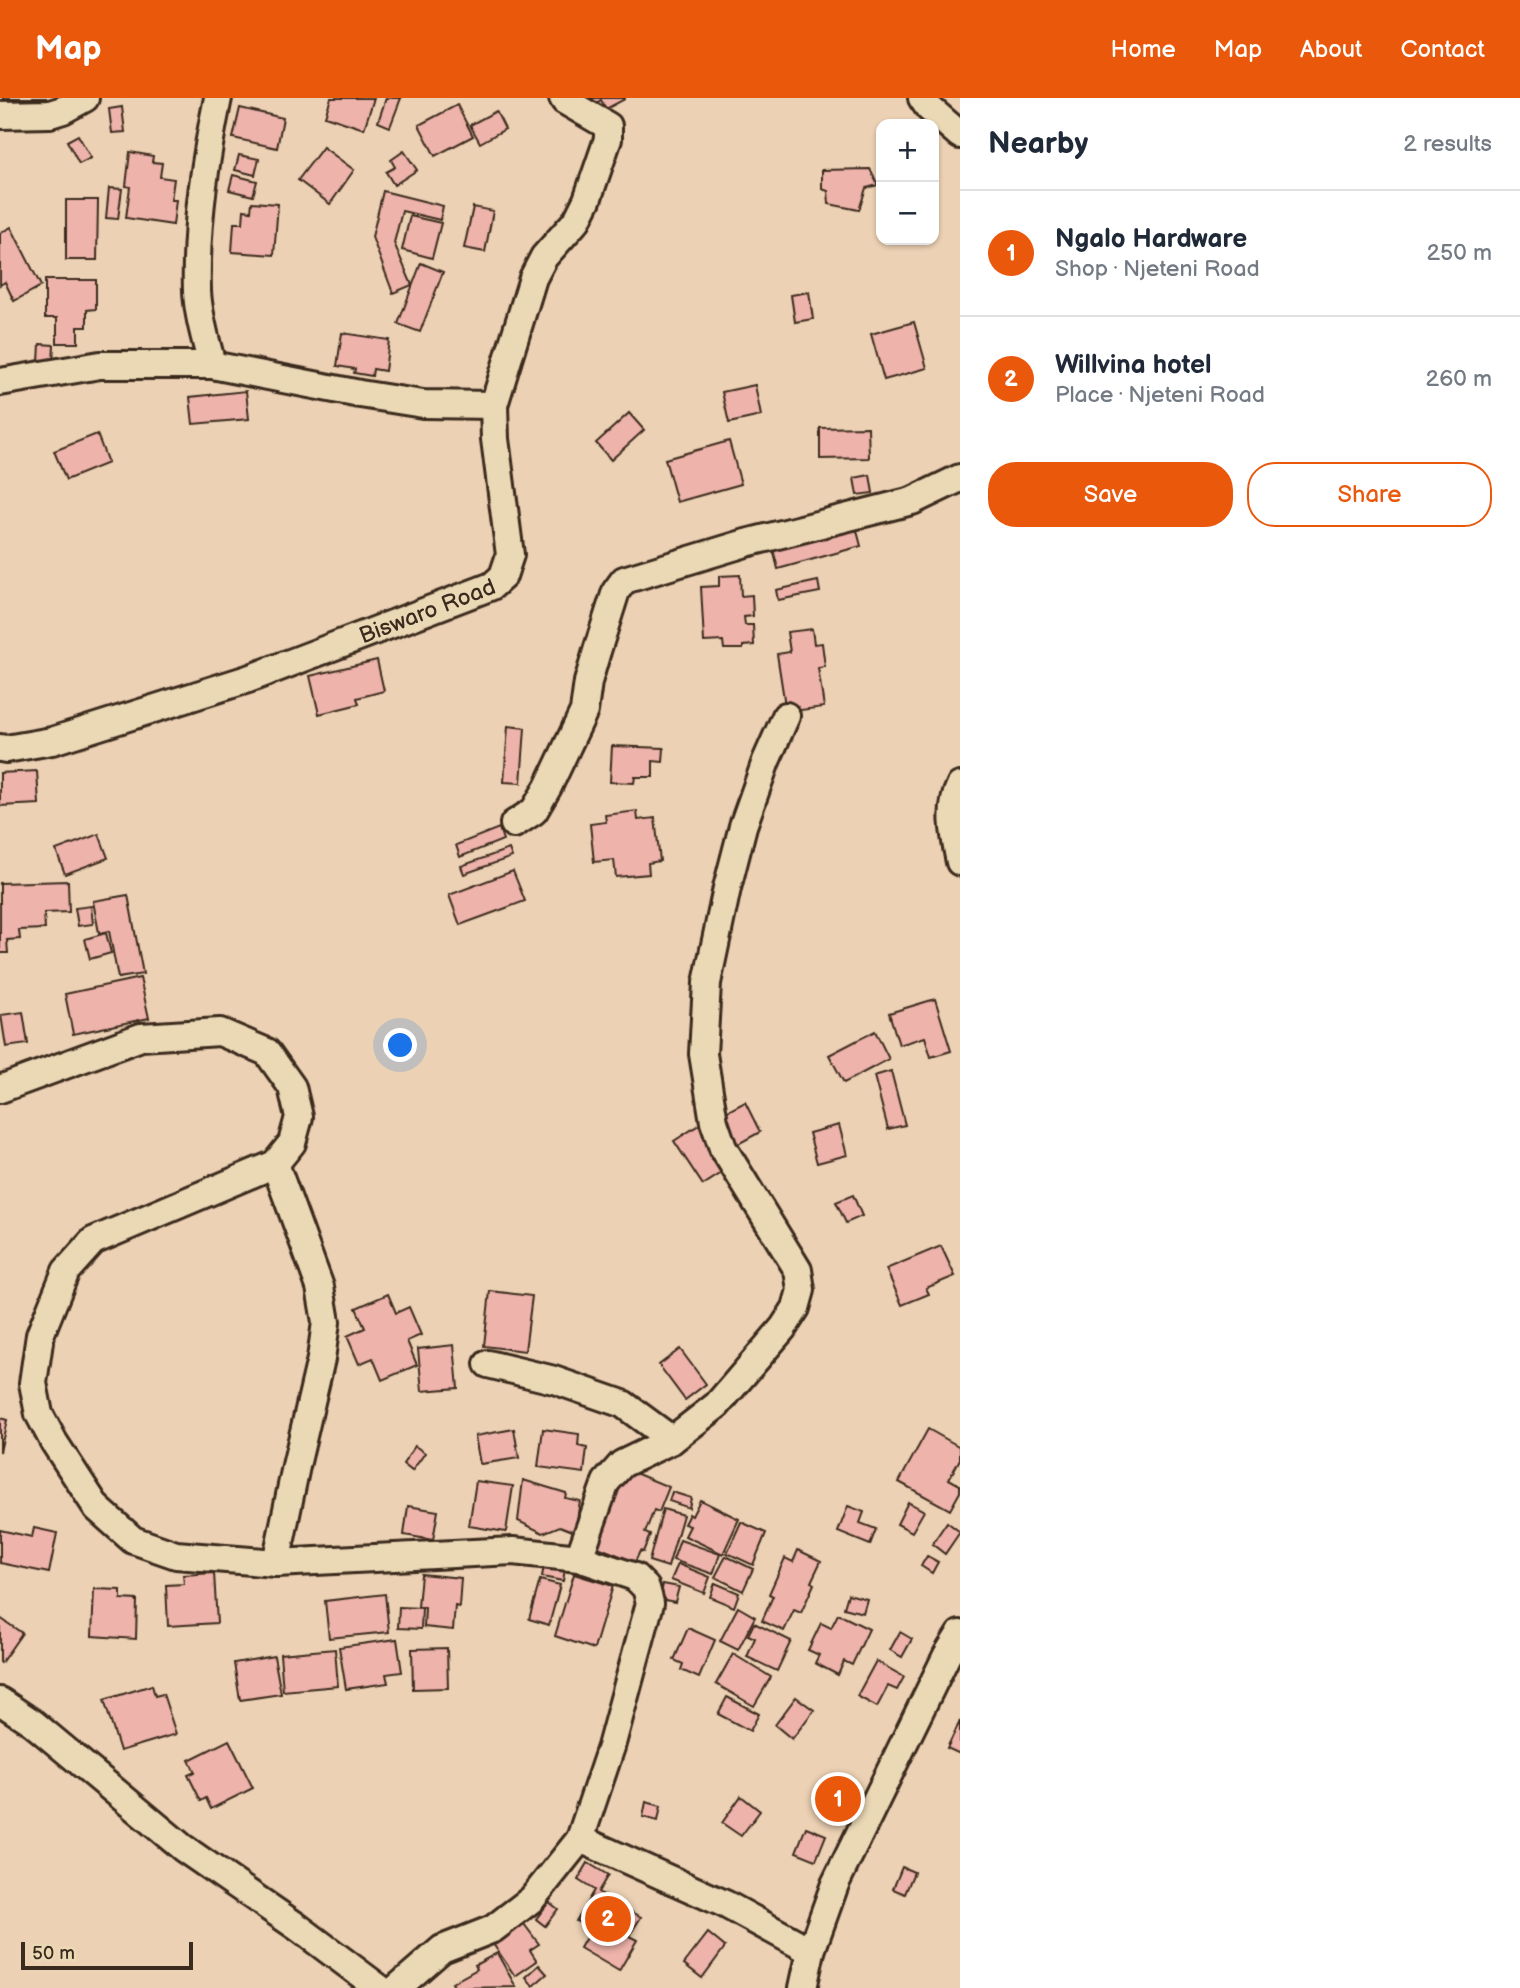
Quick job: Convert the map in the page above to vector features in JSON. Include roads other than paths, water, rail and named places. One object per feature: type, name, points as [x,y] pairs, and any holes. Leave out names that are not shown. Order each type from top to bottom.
[{"type":"street","points":[[0,115],[50,114],[85,98]]},
{"type":"street","points":[[212,365],[197,293],[203,189],[218,98]]},
{"type":"street","name":"Biswaro Road","points":[[0,748],[52,741],[248,678],[492,586],[503,576],[510,555],[495,439],[494,405],[533,278],[544,257],[577,220],[587,200],[608,139],[608,127],[563,98]]},
{"type":"street","points":[[922,98],[929,108],[960,135]]},
{"type":"street","points":[[0,382],[100,365],[212,365],[423,404],[494,405]]},
{"type":"street","points":[[514,824],[534,811],[584,711],[588,682],[597,652],[616,591],[624,580],[746,543],[912,501],[960,478]]},
{"type":"street","points":[[579,1558],[606,1482],[622,1464],[672,1440],[717,1405],[783,1328],[796,1308],[800,1290],[798,1270],[723,1148],[714,1122],[703,1054],[708,983],[730,876],[761,774],[786,716]]},
{"type":"street","points":[[960,786],[956,795],[953,828],[960,862]]},
{"type":"street","points":[[0,1089],[141,1037],[220,1032],[268,1052],[292,1087],[299,1117],[292,1143],[275,1164],[93,1241],[66,1271],[40,1335],[33,1383],[39,1415],[97,1508],[133,1540],[176,1555],[276,1563],[513,1551],[579,1558],[635,1577],[646,1588],[650,1603],[611,1747],[580,1839],[532,1899],[493,1929],[442,1949],[397,1988]]},
{"type":"street","points":[[275,1164],[320,1287],[326,1322],[321,1359],[276,1563]]},
{"type":"street","points":[[488,1364],[554,1380],[623,1404],[672,1440]]},
{"type":"street","points":[[803,1988],[811,1951],[835,1884],[947,1654],[960,1634]]},
{"type":"street","points":[[0,1701],[33,1723],[183,1848],[299,1928],[379,1988]]},
{"type":"street","points":[[580,1839],[725,1904],[811,1951]]},
{"type":"place","name":"Ngalo Hardware","points":[[838,1799]]},
{"type":"place","name":"Willvina hotel","points":[[608,1919]]}]
